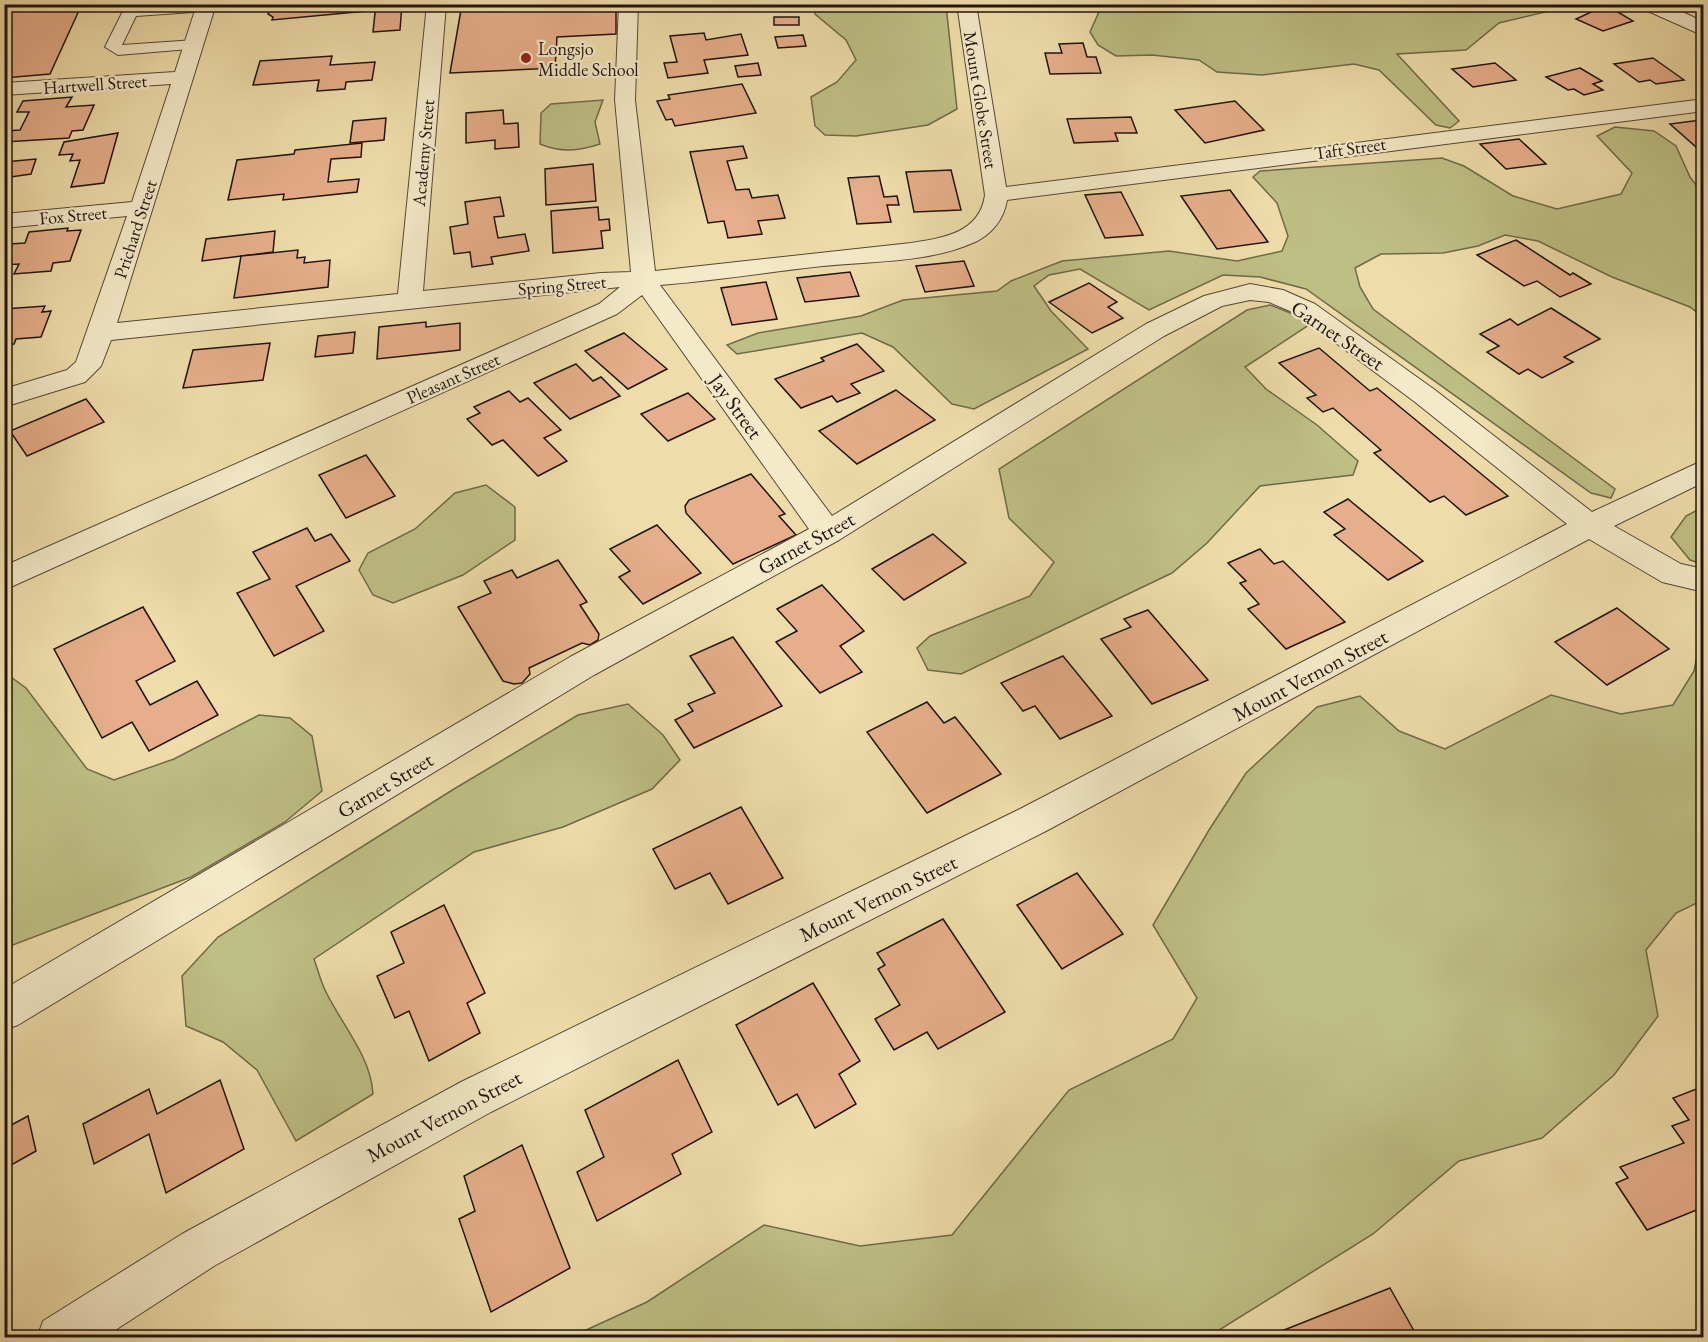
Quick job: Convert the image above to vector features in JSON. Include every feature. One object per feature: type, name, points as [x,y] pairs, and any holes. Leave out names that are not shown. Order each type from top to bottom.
[{"type":"street","name":"Academy Street","points":[[410,301],[437,4]]},
{"type":"street","points":[[629,4],[625,100],[644,281]]},
{"type":"street","name":"Mount Globe Street","points":[[966,4],[996,195]]},
{"type":"street","points":[[1648,4],[1704,30]]},
{"type":"street","name":"Prichard Street","points":[[6,397],[76,376],[88,366],[101,333],[207,5]]},
{"type":"street","name":"Hartwell Street","points":[[4,90],[185,77]]},
{"type":"street","name":"Taft Street","points":[[996,195],[1704,105]]},
{"type":"street","name":"Spring Street","points":[[101,333],[601,280],[644,281],[947,243],[985,226],[996,209],[996,195]]},
{"type":"street","name":"Fox Street","points":[[4,221],[141,208]]},
{"type":"street","name":"Jay Street","points":[[644,281],[828,532]]},
{"type":"street","name":"Pleasant Street","points":[[4,579],[609,309],[644,281]]},
{"type":"street","name":"Garnet Street","points":[[4,1011],[582,666],[828,532],[1044,401],[1155,330],[1213,301],[1250,292],[1292,301],[1319,318],[1425,396],[1589,526],[1673,574],[1704,581]]},
{"type":"street","name":"Mount Vernon Street","points":[[60,1338],[198,1250],[476,1097],[1033,820],[1589,526],[1704,470]]},
{"type":"lane","points":[[195,45],[118,50],[113,47],[130,12],[207,5]]},
{"type":"green space","points":[[1102,4],[1574,5],[1499,23],[1466,50],[1397,54],[1459,121],[1450,128],[1436,125],[1379,70],[1354,64],[1262,75],[1217,72],[1199,60],[1152,55],[1116,56],[1098,45],[1090,32]]},
{"type":"green space","points":[[814,5],[946,5],[957,109],[928,125],[856,136],[825,135],[815,126],[811,97],[837,82],[856,60],[846,40],[815,14]]},
{"type":"green space","points":[[603,100],[595,122],[600,144],[570,150],[555,149],[540,144],[541,113],[551,104]]},
{"type":"green space","points":[[1615,127],[1654,131],[1676,146],[1690,177],[1703,194],[1703,317],[1690,307],[1612,277],[1538,241],[1505,235],[1478,246],[1443,253],[1381,254],[1355,268],[1360,287],[1373,309],[1615,489],[1611,498],[1591,493],[1306,289],[1260,277],[1223,275],[1149,310],[1080,269],[1049,275],[1034,286],[1051,311],[1088,349],[974,409],[952,404],[893,347],[862,333],[737,354],[727,345],[758,333],[861,316],[903,300],[997,291],[1011,281],[1062,261],[1169,251],[1237,261],[1282,251],[1288,236],[1277,203],[1253,177],[1260,171],[1442,158],[1464,166],[1513,196],[1557,209],[1621,194],[1632,173],[1597,136]]},
{"type":"green space","points":[[1270,305],[1293,314],[1309,325],[1245,367],[1266,389],[1317,425],[1358,461],[1353,475],[1260,486],[1207,543],[1172,573],[961,674],[928,670],[917,648],[930,636],[1030,596],[1054,562],[1009,518],[999,469],[1247,310]]},
{"type":"green space","points":[[486,485],[515,507],[515,540],[463,575],[393,603],[373,595],[359,570],[368,553],[415,529],[455,493]]},
{"type":"green space","points":[[1703,507],[1703,564],[1690,560],[1671,537],[1686,516]]},
{"type":"green space","points":[[1703,625],[1703,900],[1676,913],[1646,950],[1658,1016],[1614,1075],[1542,1138],[1459,1161],[1373,1234],[1208,1337],[571,1337],[647,1302],[764,1225],[860,1246],[952,1235],[1069,1090],[1173,1039],[1197,998],[1153,925],[1209,830],[1246,773],[1317,707],[1360,696],[1399,731],[1445,749],[1551,695],[1621,714],[1673,705],[1694,671]]},
{"type":"green space","points":[[4,672],[26,688],[87,769],[114,780],[174,759],[259,715],[290,718],[312,736],[322,791],[285,822],[191,877],[5,948]]},
{"type":"green space","points":[[628,704],[663,735],[680,760],[652,789],[563,827],[474,852],[314,959],[333,1006],[362,1055],[371,1080],[373,1094],[296,1141],[257,1070],[223,1042],[186,1026],[182,976],[218,937],[454,789],[578,715]]},
{"type":"building","points":[[273,4],[369,4],[367,11],[272,20],[273,17],[268,14]]},
{"type":"building","points":[[376,4],[402,4],[400,30],[373,32]]},
{"type":"building","points":[[462,4],[616,4],[616,34],[557,37],[555,68],[450,73]]},
{"type":"building","points":[[670,4],[705,4],[705,9],[670,10]]},
{"type":"building","points":[[1606,5],[1633,21],[1603,31],[1576,19]]},
{"type":"building","points":[[81,6],[50,74],[4,78],[4,12]]},
{"type":"building","points":[[774,17],[799,17],[799,25],[774,25]]},
{"type":"building","points":[[704,33],[706,40],[741,34],[748,55],[704,60],[708,73],[668,78],[664,63],[677,62],[670,36]]},
{"type":"building","points":[[803,35],[806,46],[778,48],[775,37]]},
{"type":"building","points":[[1083,43],[1087,57],[1096,57],[1101,73],[1050,74],[1045,53],[1062,53],[1059,44]]},
{"type":"building","points":[[332,56],[330,65],[375,62],[372,80],[346,82],[345,89],[317,91],[319,80],[253,85],[260,61]]},
{"type":"building","points":[[1653,58],[1684,80],[1656,84],[1650,80],[1639,82],[1614,64]]},
{"type":"building","points":[[758,63],[761,75],[738,77],[735,66]]},
{"type":"building","points":[[1495,63],[1516,80],[1473,87],[1452,69]]},
{"type":"building","points":[[1580,68],[1602,81],[1593,84],[1603,90],[1584,95],[1574,89],[1568,90],[1546,77]]},
{"type":"building","points":[[742,84],[756,113],[675,126],[672,119],[666,120],[657,101],[670,99],[668,95]]},
{"type":"building","points":[[72,97],[66,107],[94,105],[83,130],[72,131],[69,138],[4,142],[4,131],[20,130],[29,112],[17,112],[23,101]]},
{"type":"building","points":[[1235,101],[1264,130],[1205,143],[1175,110]]},
{"type":"building","points":[[503,110],[504,124],[518,123],[519,147],[495,149],[495,140],[466,143],[466,113]]},
{"type":"building","points":[[1131,117],[1137,133],[1115,133],[1118,141],[1074,143],[1067,119]]},
{"type":"building","points":[[386,118],[384,140],[350,143],[353,121]]},
{"type":"building","points":[[1704,121],[1704,154],[1670,124]]},
{"type":"building","points":[[118,133],[104,183],[71,187],[80,160],[70,161],[73,154],[59,155],[64,142]]},
{"type":"building","points":[[1519,139],[1546,164],[1506,169],[1480,144]]},
{"type":"building","points":[[362,143],[361,157],[331,159],[328,182],[359,179],[357,192],[283,200],[284,194],[228,200],[237,160],[294,154],[295,150]]},
{"type":"building","points":[[743,146],[747,158],[727,161],[736,190],[749,189],[752,198],[778,195],[785,218],[758,221],[762,234],[728,238],[724,221],[708,223],[690,152]]},
{"type":"building","points":[[36,159],[31,174],[4,178],[4,162]]},
{"type":"building","points":[[593,164],[596,201],[546,205],[545,169]]},
{"type":"building","points":[[951,170],[961,210],[914,212],[906,172]]},
{"type":"building","points":[[879,176],[884,197],[897,196],[899,205],[887,205],[891,222],[857,224],[848,178]]},
{"type":"building","points":[[1230,190],[1268,242],[1217,249],[1181,196]]},
{"type":"building","points":[[1121,192],[1143,235],[1105,238],[1085,195]]},
{"type":"building","points":[[500,197],[504,216],[494,217],[498,238],[525,234],[529,251],[491,257],[493,264],[472,267],[470,252],[454,254],[450,227],[468,224],[465,202]]},
{"type":"building","points":[[598,207],[599,220],[609,219],[610,230],[601,231],[603,248],[553,253],[551,211]]},
{"type":"building","points":[[68,228],[67,231],[81,230],[70,261],[53,263],[51,271],[14,274],[19,264],[4,265],[10,244],[25,243],[29,232]]},
{"type":"building","points":[[275,231],[273,252],[202,261],[206,239]]},
{"type":"building","points":[[1516,240],[1570,275],[1573,273],[1591,284],[1560,297],[1537,281],[1524,286],[1477,255]]},
{"type":"building","points":[[298,250],[297,258],[305,257],[304,263],[330,260],[328,287],[234,298],[241,256]]},
{"type":"building","points":[[964,261],[974,286],[925,292],[916,266]]},
{"type":"building","points":[[850,272],[859,296],[805,302],[797,278]]},
{"type":"building","points":[[766,282],[777,319],[732,325],[721,288]]},
{"type":"building","points":[[1089,283],[1117,302],[1108,307],[1123,318],[1092,333],[1049,302]]},
{"type":"building","points":[[45,306],[42,312],[51,311],[41,337],[16,339],[14,344],[4,345],[4,309]]},
{"type":"building","points":[[1551,308],[1600,339],[1564,357],[1573,362],[1542,378],[1528,369],[1519,374],[1487,352],[1499,346],[1480,334],[1510,319],[1518,325]]},
{"type":"building","points":[[426,322],[426,327],[460,323],[460,350],[377,359],[379,327]]},
{"type":"building","points":[[355,332],[353,353],[315,357],[318,336]]},
{"type":"building","points":[[624,333],[667,369],[628,389],[585,351]]},
{"type":"building","points":[[270,343],[263,380],[183,388],[193,350]]},
{"type":"building","points":[[857,344],[884,371],[851,384],[860,393],[837,402],[832,396],[801,408],[775,379],[824,361],[821,358]]},
{"type":"building","points":[[1319,348],[1370,391],[1377,388],[1508,496],[1466,515],[1444,496],[1430,502],[1374,453],[1381,450],[1333,408],[1323,412],[1307,398],[1316,395],[1279,363]]},
{"type":"building","points":[[576,364],[593,381],[601,377],[620,396],[570,419],[534,383]]},
{"type":"building","points":[[896,390],[935,420],[857,464],[819,431]]},
{"type":"building","points":[[509,391],[520,402],[528,398],[561,430],[544,438],[567,461],[538,476],[503,440],[492,445],[467,419],[480,413],[474,407]]},
{"type":"building","points":[[688,393],[715,419],[668,441],[641,414]]},
{"type":"building","points":[[86,399],[104,422],[27,456],[10,431]]},
{"type":"building","points":[[366,455],[395,496],[346,518],[319,475]]},
{"type":"building","points":[[751,474],[785,514],[779,516],[796,535],[733,564],[686,513],[685,506],[689,500]]},
{"type":"building","points":[[1348,499],[1423,561],[1388,580],[1334,535],[1345,529],[1324,512]]},
{"type":"building","points":[[657,525],[701,573],[643,604],[619,577],[630,571],[610,549]]},
{"type":"building","points":[[307,528],[315,541],[331,534],[350,561],[296,586],[324,631],[274,656],[237,593],[270,579],[253,552]]},
{"type":"building","points":[[933,534],[966,563],[904,600],[872,569]]},
{"type":"building","points":[[1260,549],[1274,564],[1283,561],[1345,622],[1286,649],[1248,609],[1259,604],[1240,583],[1246,581],[1228,563]]},
{"type":"building","points":[[558,560],[587,602],[580,605],[599,634],[598,640],[590,645],[582,643],[529,668],[530,674],[522,683],[514,684],[503,681],[458,607],[491,593],[484,581],[512,570],[517,578]]},
{"type":"building","points":[[822,585],[864,631],[840,646],[862,672],[820,693],[776,642],[797,631],[777,609]]},
{"type":"building","points":[[143,607],[175,661],[136,681],[150,705],[197,681],[218,715],[149,751],[132,722],[102,738],[54,649]]},
{"type":"building","points":[[1617,608],[1669,649],[1607,685],[1555,642]]},
{"type":"building","points":[[1148,610],[1208,680],[1152,704],[1101,639],[1131,627],[1124,619]]},
{"type":"building","points":[[733,637],[782,706],[694,748],[675,720],[693,711],[688,704],[715,693],[690,656]]},
{"type":"building","points":[[1063,656],[1112,716],[1060,739],[1035,706],[1023,711],[1001,683]]},
{"type":"building","points":[[927,702],[944,723],[955,717],[1001,774],[927,813],[867,732]]},
{"type":"building","points":[[741,807],[783,878],[728,904],[710,873],[675,889],[653,849]]},
{"type":"building","points":[[1077,873],[1123,934],[1062,969],[1017,905]]},
{"type":"building","points":[[444,905],[485,993],[467,1003],[480,1033],[429,1061],[409,1011],[395,1018],[377,976],[404,963],[391,932]]},
{"type":"building","points":[[943,919],[1005,1012],[938,1049],[927,1032],[894,1050],[875,1019],[900,1005],[878,969],[885,965],[877,953]]},
{"type":"building","points":[[813,983],[860,1061],[839,1074],[856,1104],[815,1128],[797,1094],[778,1105],[736,1025]]},
{"type":"building","points":[[678,1060],[712,1132],[672,1154],[681,1174],[597,1221],[577,1172],[604,1157],[585,1110]]},
{"type":"building","points":[[220,1080],[244,1149],[166,1193],[149,1134],[94,1164],[83,1124],[149,1089],[157,1114]]},
{"type":"building","points":[[1704,1086],[1704,1207],[1647,1230],[1616,1183],[1628,1178],[1620,1167],[1684,1143],[1672,1126],[1689,1120],[1673,1098]]},
{"type":"building","points":[[28,1116],[36,1151],[4,1169],[4,1129]]},
{"type":"building","points":[[522,1145],[570,1268],[491,1312],[459,1219],[475,1211],[464,1176]]},
{"type":"building","points":[[1390,1288],[1418,1338],[1275,1338],[1274,1334]]},
{"type":"place","name":"Longsjo Middle School","points":[[526,58]]}]
